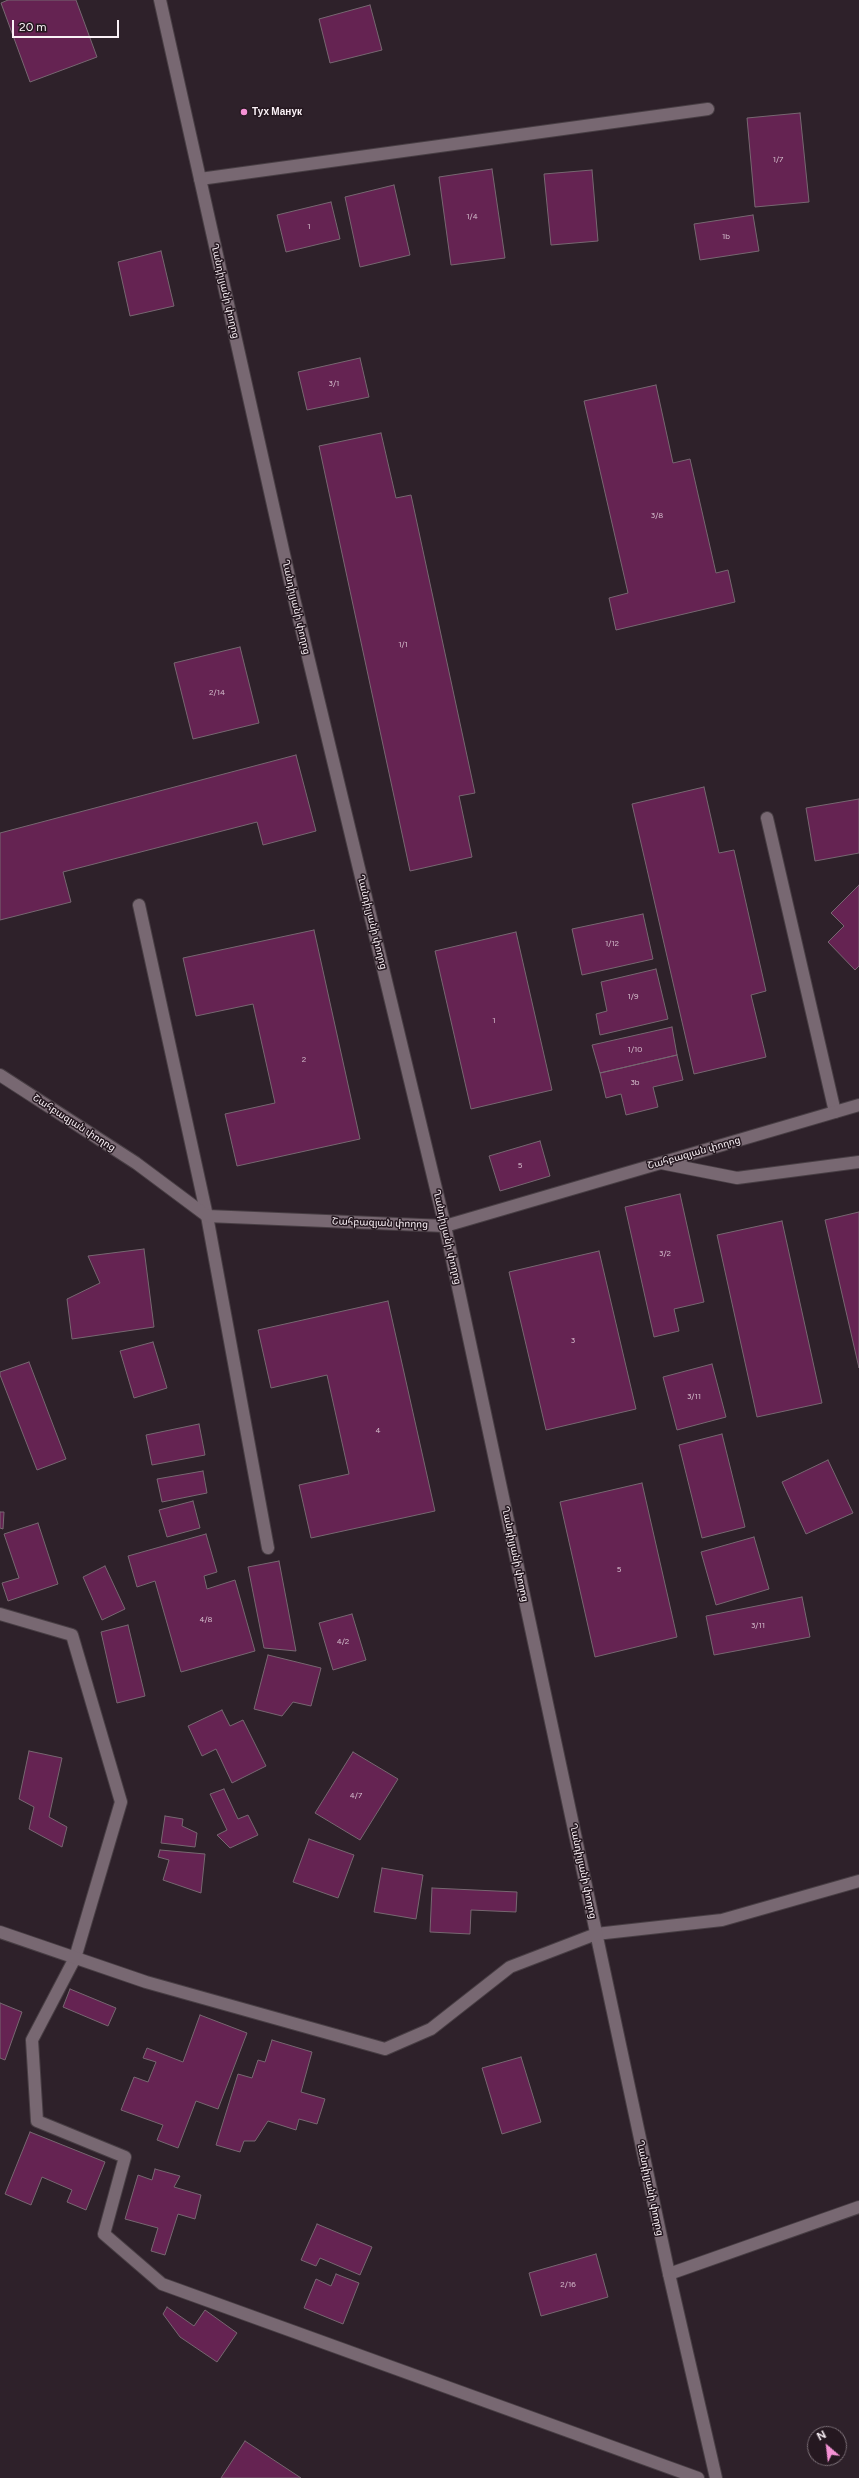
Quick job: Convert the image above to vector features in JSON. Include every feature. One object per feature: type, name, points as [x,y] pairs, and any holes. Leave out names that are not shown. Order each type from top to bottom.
[{"type":"main road","name":"Ղանդիլյանի փողոց","points":[[160,0],[292,590],[445,1226],[669,2274],[716,2478]]},
{"type":"main road","points":[[200,179],[708,109]]},
{"type":"main road","points":[[767,818],[835,1112]]},
{"type":"main road","points":[[139,905],[207,1216],[268,1548]]},
{"type":"main road","name":"Շահբազյան փողոց","points":[[0,1075],[136,1163],[207,1216],[445,1226],[859,1105]]},
{"type":"main road","points":[[661,1163],[737,1178],[859,1162]]},
{"type":"main road","points":[[0,1614],[72,1636],[121,1802],[75,1958],[32,2040],[37,2121],[125,2157],[104,2234],[162,2284],[698,2478]]},
{"type":"main road","points":[[0,1932],[146,1982],[385,2049],[431,2029],[510,1967],[596,1934],[722,1920],[859,1881]]},
{"type":"main road","points":[[669,2274],[859,2207]]},
{"type":"building","points":[[8,0],[76,0],[97,57],[30,82],[1,3]]},
{"type":"building","points":[[370,5],[382,50],[330,63],[319,19]]},
{"type":"building","points":[[800,113],[809,202],[755,207],[747,118]]},
{"type":"building","points":[[492,169],[505,258],[451,265],[439,177]]},
{"type":"building","points":[[592,170],[598,241],[551,245],[544,174]]},
{"type":"building","points":[[394,185],[410,255],[360,267],[345,197]]},
{"type":"building","points":[[331,202],[340,239],[286,252],[277,215]]},
{"type":"building","points":[[753,215],[759,251],[700,260],[694,224]]},
{"type":"building","points":[[161,251],[174,306],[130,316],[118,262]]},
{"type":"building","points":[[360,358],[369,397],[307,410],[298,372]]},
{"type":"building","points":[[656,385],[673,463],[690,459],[716,573],[728,570],[735,602],[616,630],[609,598],[628,593],[584,401]]},
{"type":"building","points":[[381,433],[396,498],[411,495],[475,793],[459,796],[472,857],[410,871],[319,446]]},
{"type":"building","points":[[240,647],[259,723],[193,739],[174,663]]},
{"type":"building","points":[[296,755],[316,831],[263,845],[257,822],[63,872],[71,902],[0,920],[0,833]]},
{"type":"building","points":[[704,787],[719,853],[734,850],[766,991],[751,995],[766,1057],[694,1074],[632,804]]},
{"type":"building","points":[[859,799],[859,853],[815,861],[806,808]]},
{"type":"building","points":[[859,885],[859,966],[855,970],[828,942],[844,926],[831,913]]},
{"type":"building","points":[[643,914],[653,959],[582,975],[572,929]]},
{"type":"building","points":[[314,930],[360,1139],[237,1166],[225,1114],[275,1103],[253,1004],[196,1016],[183,958]]},
{"type":"building","points":[[516,932],[552,1090],[471,1109],[435,951]]},
{"type":"building","points":[[656,969],[668,1019],[600,1035],[596,1014],[607,1011],[601,982]]},
{"type":"building","points":[[672,1027],[677,1055],[600,1073],[592,1045]]},
{"type":"building","points":[[677,1055],[683,1080],[653,1087],[658,1107],[626,1115],[621,1094],[606,1098],[600,1073]]},
{"type":"building","points":[[540,1141],[550,1176],[500,1191],[489,1156]]},
{"type":"building","points":[[680,1194],[704,1302],[674,1309],[679,1331],[654,1337],[625,1207]]},
{"type":"building","points":[[859,1212],[859,1368],[825,1220]]},
{"type":"building","points":[[782,1221],[822,1403],[757,1417],[717,1235]]},
{"type":"building","points":[[144,1249],[154,1327],[72,1339],[67,1299],[100,1283],[88,1256]]},
{"type":"building","points":[[599,1251],[636,1409],[546,1430],[509,1272]]},
{"type":"building","points":[[388,1301],[435,1511],[311,1538],[299,1485],[349,1474],[327,1375],[271,1388],[258,1330]]},
{"type":"building","points":[[153,1342],[167,1388],[134,1398],[120,1351]]},
{"type":"building","points":[[29,1362],[66,1459],[37,1470],[0,1375],[0,1372]]},
{"type":"building","points":[[712,1364],[726,1417],[677,1430],[663,1377]]},
{"type":"building","points":[[199,1424],[205,1455],[152,1465],[146,1435]]},
{"type":"building","points":[[722,1434],[745,1527],[702,1538],[679,1445]]},
{"type":"building","points":[[828,1460],[853,1513],[806,1534],[782,1482]]},
{"type":"building","points":[[203,1471],[207,1493],[162,1502],[157,1479]]},
{"type":"building","points":[[642,1483],[677,1637],[595,1657],[560,1502]]},
{"type":"building","points":[[193,1501],[200,1528],[167,1537],[159,1510]]},
{"type":"building","points":[[0,1512],[4,1512],[3,1529],[0,1528]]},
{"type":"building","points":[[38,1523],[58,1584],[8,1601],[2,1583],[19,1578],[4,1534]]},
{"type":"building","points":[[206,1534],[217,1572],[204,1576],[207,1589],[235,1580],[255,1651],[181,1672],[155,1581],[137,1587],[128,1556]]},
{"type":"building","points":[[754,1537],[769,1589],[716,1605],[701,1552]]},
{"type":"building","points":[[279,1561],[296,1651],[264,1648],[248,1567]]},
{"type":"building","points":[[105,1566],[125,1609],[102,1620],[83,1577]]},
{"type":"building","points":[[802,1597],[810,1637],[714,1655],[706,1616]]},
{"type":"building","points":[[352,1614],[366,1660],[333,1670],[319,1623]]},
{"type":"building","points":[[128,1625],[145,1696],[117,1703],[101,1632]]},
{"type":"building","points":[[268,1655],[321,1668],[311,1706],[293,1702],[282,1716],[254,1709]]},
{"type":"building","points":[[222,1710],[230,1726],[243,1720],[266,1766],[232,1783],[216,1749],[202,1756],[188,1726]]},
{"type":"building","points":[[29,1751],[62,1758],[49,1817],[67,1827],[62,1847],[29,1829],[34,1807],[19,1799]]},
{"type":"building","points":[[353,1752],[398,1779],[360,1840],[315,1813]]},
{"type":"building","points":[[224,1789],[238,1819],[248,1815],[258,1835],[230,1848],[217,1835],[227,1830],[210,1794]]},
{"type":"building","points":[[165,1816],[183,1819],[182,1826],[197,1833],[195,1847],[161,1843]]},
{"type":"building","points":[[309,1839],[354,1855],[338,1898],[293,1882]]},
{"type":"building","points":[[160,1850],[205,1854],[201,1893],[163,1880],[169,1860],[158,1857]]},
{"type":"building","points":[[382,1868],[423,1875],[416,1919],[374,1912]]},
{"type":"building","points":[[432,1888],[517,1892],[516,1912],[471,1910],[470,1934],[430,1932]]},
{"type":"building","points":[[70,1989],[116,2008],[108,2026],[63,2007]]},
{"type":"building","points":[[0,2003],[22,2012],[5,2060],[0,2058]]},
{"type":"building","points":[[200,2015],[247,2033],[218,2109],[196,2101],[178,2148],[157,2140],[163,2125],[121,2110],[134,2077],[148,2082],[156,2062],[143,2058],[147,2048],[183,2062]]},
{"type":"building","points":[[272,2040],[312,2052],[301,2092],[325,2099],[317,2124],[299,2119],[296,2130],[268,2121],[255,2141],[244,2141],[240,2152],[216,2145],[238,2074],[252,2078],[258,2060],[265,2062]]},
{"type":"building","points":[[521,2057],[541,2122],[502,2134],[482,2068]]},
{"type":"building","points":[[30,2132],[105,2162],[86,2210],[67,2202],[72,2190],[42,2177],[31,2205],[5,2194]]},
{"type":"building","points":[[155,2169],[180,2176],[174,2187],[201,2195],[195,2219],[178,2214],[165,2255],[151,2251],[158,2228],[125,2219],[138,2175],[152,2180]]},
{"type":"building","points":[[317,2224],[372,2247],[360,2275],[320,2258],[316,2266],[301,2260]]},
{"type":"building","points":[[596,2254],[608,2297],[541,2316],[529,2273]]},
{"type":"building","points":[[336,2274],[359,2283],[343,2324],[304,2308],[316,2279],[331,2286]]},
{"type":"building","points":[[167,2307],[194,2326],[205,2310],[237,2333],[217,2362],[180,2337],[163,2314]]},
{"type":"building","points":[[245,2441],[301,2478],[221,2478]]},
{"type":"place","name":"Тух Манук","points":[[244,112]]}]
